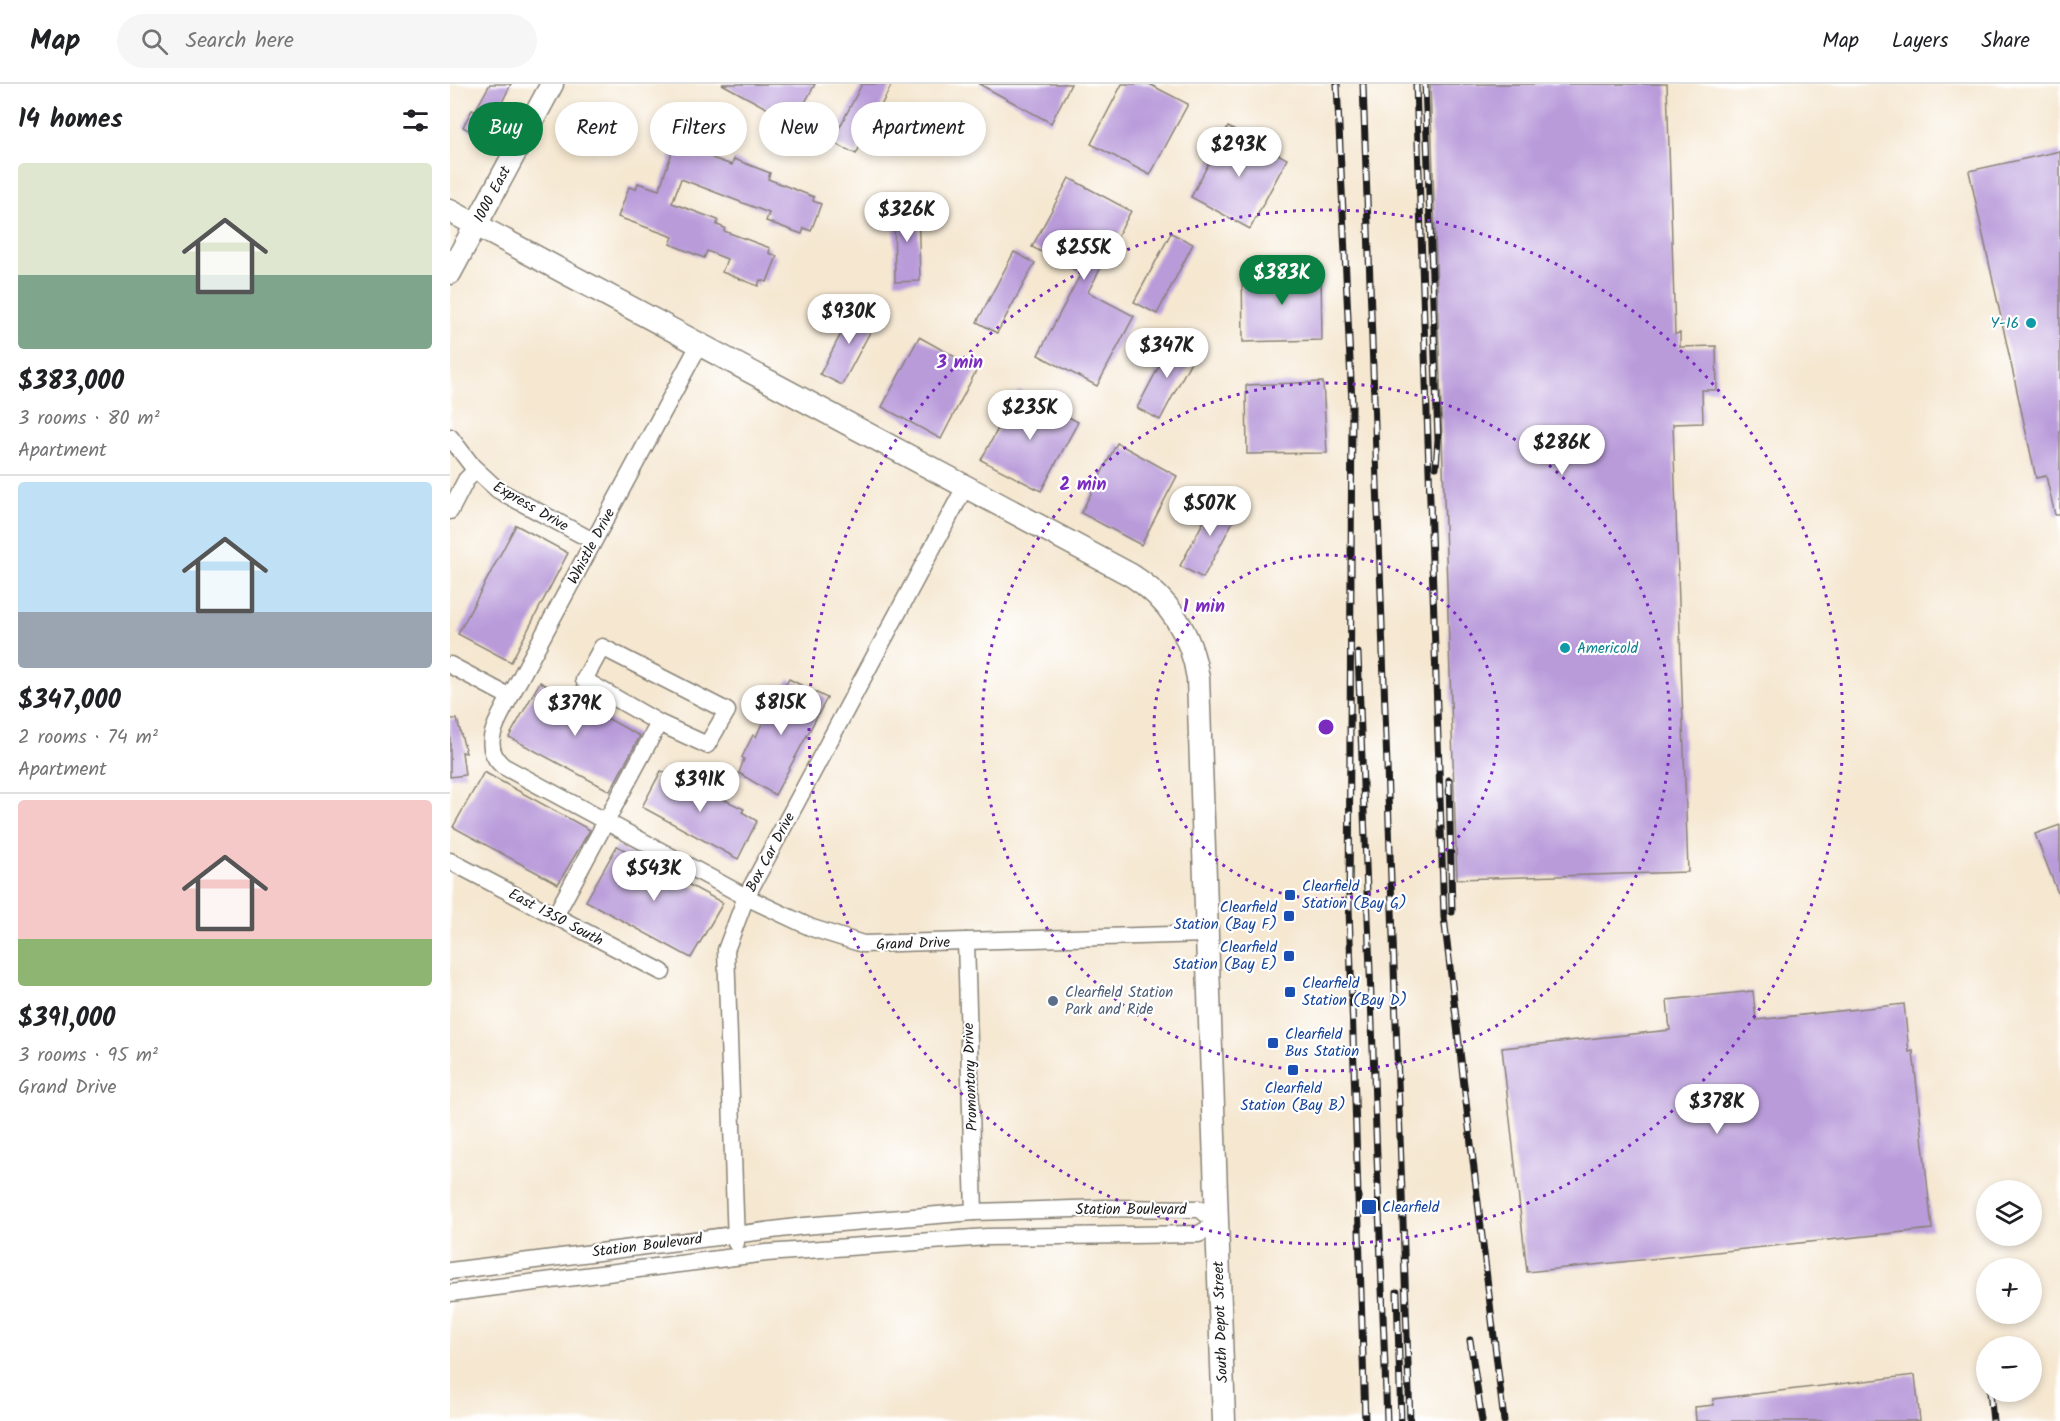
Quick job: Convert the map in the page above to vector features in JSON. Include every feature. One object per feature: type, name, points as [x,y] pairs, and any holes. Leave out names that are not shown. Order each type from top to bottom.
[{"type":"street","name":"1000 East","points":[[450,273],[552,84]]},
{"type":"street","name":"South Depot Street","points":[[450,212],[1141,581],[1168,607],[1185,632],[1198,678],[1224,1421]]},
{"type":"street","name":"Whistle Drive","points":[[491,749],[493,731],[510,697],[699,345]]},
{"type":"street","name":"Express Drive","points":[[450,437],[476,470],[498,490],[593,542]]},
{"type":"street","points":[[450,511],[466,480],[476,470]]},
{"type":"street","name":"Box Car Drive","points":[[736,1257],[726,950],[746,897],[965,487]]},
{"type":"street","points":[[602,647],[727,711],[707,745],[660,723],[584,680],[602,647]]},
{"type":"street","points":[[450,665],[510,697]]},
{"type":"street","points":[[555,916],[660,723]]},
{"type":"street","name":"Grand Drive","points":[[491,749],[495,759],[503,766],[746,897],[812,928],[863,944],[1206,934]]},
{"type":"street","name":"East 1350 South","points":[[450,861],[662,972]]},
{"type":"street","name":"Promontory Drive","points":[[966,941],[974,1212]]},
{"type":"street","name":"Station Boulevard","points":[[450,1271],[804,1226],[974,1212],[1094,1208],[1200,1209],[1217,1223],[1199,1234],[987,1237],[736,1257],[450,1293]]},
{"type":"building","points":[[490,84],[511,84],[502,102],[480,102]]},
{"type":"building","points":[[722,84],[815,84],[805,102],[759,102],[759,104]]},
{"type":"building","points":[[862,84],[892,84],[883,102],[853,102]]},
{"type":"building","points":[[979,84],[1071,84],[1051,123]]},
{"type":"building","points":[[1122,84],[1149,84],[1188,104],[1150,175],[1091,144]]},
{"type":"building","name":"Americold","points":[[1430,84],[1667,84],[1675,334],[1680,333],[1680,347],[1716,346],[1717,390],[1702,390],[1703,423],[1673,424],[1688,872],[1457,879]]},
{"type":"building","points":[[851,105],[851,152],[839,146],[839,128]]},
{"type":"building","points":[[468,118],[468,130],[463,127]]},
{"type":"building","points":[[1228,127],[1287,159],[1250,229],[1191,197]]},
{"type":"building","name":"Y-16","points":[[2060,151],[2060,515],[2055,515],[2046,476],[2036,478],[1969,171]]},
{"type":"building","points":[[671,156],[713,156],[712,158],[732,165],[734,159],[770,173],[768,179],[814,197],[813,201],[821,204],[811,231],[804,228],[802,234],[766,221],[769,213],[681,179],[672,203],[718,220],[717,225],[725,228],[724,231],[770,248],[769,253],[777,256],[767,282],[760,280],[758,286],[722,272],[727,259],[707,251],[704,258],[670,244],[673,237],[618,217],[629,187],[636,189],[638,183],[659,190]]},
{"type":"building","points":[[1069,178],[1131,211],[1088,292],[1134,316],[1097,386],[1038,355],[1081,273],[1032,247]]},
{"type":"building","points":[[918,203],[920,281],[895,282],[894,204]]},
{"type":"building","points":[[1171,233],[1193,244],[1157,314],[1134,302]]},
{"type":"building","points":[[1014,252],[1035,263],[997,333],[977,322]]},
{"type":"building","points":[[1321,271],[1322,340],[1243,342],[1242,272]]},
{"type":"building","points":[[856,305],[878,317],[842,385],[820,374]]},
{"type":"building","points":[[919,337],[977,369],[941,439],[882,407]]},
{"type":"building","points":[[1174,338],[1197,350],[1160,420],[1137,408]]},
{"type":"building","points":[[1323,382],[1327,453],[1247,454],[1246,385]]},
{"type":"building","points":[[1019,390],[1078,422],[1041,491],[981,460]]},
{"type":"building","points":[[1117,443],[1177,476],[1141,545],[1081,513]]},
{"type":"building","points":[[1217,496],[1240,508],[1203,578],[1180,566]]},
{"type":"building","points":[[516,525],[568,553],[511,662],[458,634]]},
{"type":"building","points":[[789,679],[827,698],[775,795],[739,773],[744,759],[742,757],[753,735],[756,737],[776,692],[779,694]]},
{"type":"building","points":[[540,682],[640,736],[610,791],[509,737]]},
{"type":"building","points":[[450,719],[457,719],[466,753],[462,752],[465,775],[450,777]]},
{"type":"building","points":[[661,771],[677,777],[678,774],[700,786],[699,788],[744,809],[742,812],[757,821],[738,859],[642,807]]},
{"type":"building","points":[[484,772],[590,830],[558,884],[453,827]]},
{"type":"building","points":[[2060,825],[2060,895],[2059,896],[2035,834]]},
{"type":"building","points":[[617,846],[723,903],[691,958],[586,901]]},
{"type":"building","points":[[1753,991],[1756,1020],[1904,1004],[1909,1052],[1913,1051],[1932,1229],[1527,1272],[1502,1048],[1670,1030],[1667,1000]]},
{"type":"building","points":[[1915,1375],[1920,1421],[1696,1421],[1695,1407],[1714,1405],[1713,1399]]},
{"type":"railway","points":[[1337,84],[1352,403],[1349,907],[1365,1421]]},
{"type":"railway","points":[[1363,84],[1410,1421]]},
{"type":"railway","points":[[1416,84],[1444,917],[1504,1421]]},
{"type":"railway","points":[[1425,84],[1438,439],[1436,467]]},
{"type":"railway","points":[[1358,653],[1387,1421]]},
{"type":"railway","points":[[1449,780],[1452,912]]},
{"type":"railway","points":[[1397,1292],[1401,1421]]},
{"type":"railway","points":[[1470,1340],[1482,1421]]},
{"type":"railway","points":[[1991,1402],[1993,1421]]},
{"type":"place","name":"Y-16","points":[[2031,323]]},
{"type":"place","name":"Americold","points":[[1565,648]]},
{"type":"place","name":"Clearfield Station (Bay G)","points":[[1290,895]]},
{"type":"place","name":"Clearfield Station (Bay F)","points":[[1289,916]]},
{"type":"place","name":"Clearfield Station (Bay E)","points":[[1289,956]]},
{"type":"place","name":"Clearfield Station (Bay D)","points":[[1290,992]]},
{"type":"place","name":"Clearfield Station Park and Ride","points":[[1053,1001]]},
{"type":"place","name":"Clearfield Bus Station","points":[[1273,1043]]},
{"type":"place","name":"Clearfield Station (Bay B)","points":[[1293,1070]]},
{"type":"place","name":"Clearfield","points":[[1369,1207]]}]
